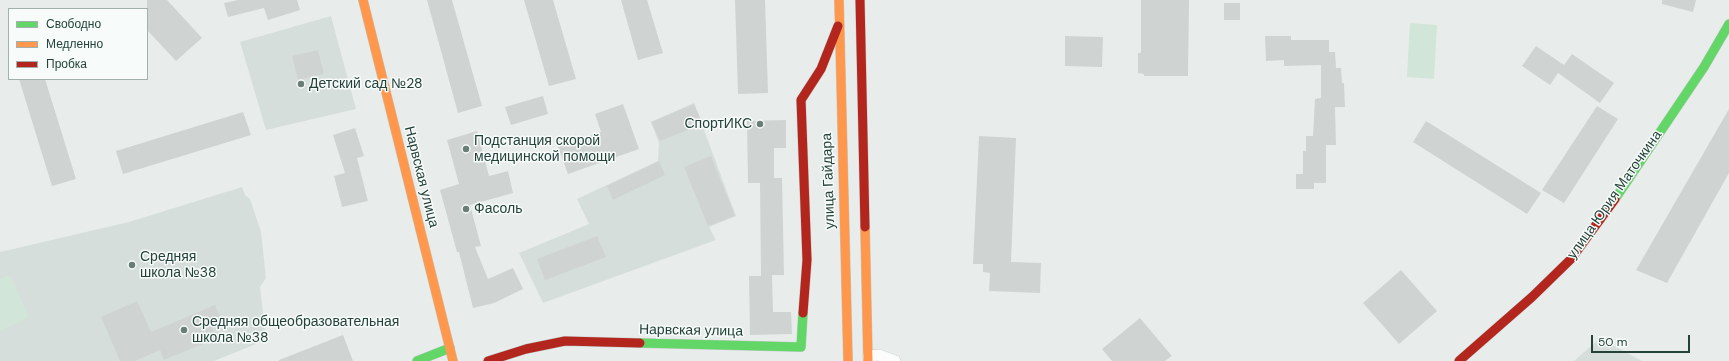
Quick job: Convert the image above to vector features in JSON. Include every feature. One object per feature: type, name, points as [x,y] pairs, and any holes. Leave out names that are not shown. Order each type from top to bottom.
[{"type":"street","name":"Нарвская улица","points":[[362,0],[453,361]]},
{"type":"street","name":"улица Гайдара","points":[[839,0],[848,361]]},
{"type":"street","points":[[860,0],[868,358],[880,355],[895,361]]},
{"type":"street","name":"Нарвская улица","points":[[488,361],[526,349],[565,342],[801,347],[807,260],[801,100],[824,64],[840,23]]},
{"type":"street","name":"улица Юрия Маточкина","points":[[1459,361],[1532,297],[1571,259],[1605,213],[1704,67],[1729,24]]},
{"type":"street","points":[[417,361],[450,348]]},
{"type":"shaded area","name":"Детский сад №28","points":[[331,16],[356,109],[266,130],[240,42]]},
{"type":"shaded area","points":[[694,103],[736,216],[709,227],[716,240],[543,303],[519,253],[589,224],[577,199],[658,161],[659,143],[651,122]]},
{"type":"shaded area","name":"Средняя школа №38","points":[[242,187],[245,195],[250,199],[261,232],[266,278],[260,287],[266,340],[214,361],[0,361],[0,252],[129,222]]},
{"type":"shaded area","points":[[1600,338],[1642,361],[1574,361]]},
{"type":"green space","points":[[1410,23],[1437,25],[1434,79],[1407,77]]},
{"type":"green space","points":[[10,275],[29,317],[0,331],[0,279]]},
{"type":"building","points":[[147,0],[167,0],[202,38],[176,61],[148,31]]},
{"type":"building","points":[[238,0],[297,0],[300,10],[268,20],[264,8],[228,17],[224,3]]},
{"type":"building","points":[[427,0],[452,0],[482,106],[458,113]]},
{"type":"building","points":[[524,0],[553,0],[576,79],[549,86]]},
{"type":"building","points":[[621,0],[647,0],[663,53],[638,60]]},
{"type":"building","points":[[735,0],[765,0],[768,93],[738,94]]},
{"type":"building","points":[[1141,0],[1189,0],[1188,76],[1144,76],[1144,74],[1138,73],[1138,53],[1141,53]]},
{"type":"building","points":[[1662,0],[1696,0],[1693,12],[1662,4]]},
{"type":"building","points":[[1224,3],[1240,3],[1240,20],[1224,20]]},
{"type":"building","points":[[1065,36],[1103,37],[1102,67],[1065,66]]},
{"type":"building","points":[[1265,36],[1291,36],[1291,40],[1329,40],[1329,52],[1335,52],[1336,68],[1341,68],[1342,83],[1344,83],[1345,107],[1335,107],[1336,145],[1326,145],[1326,183],[1314,183],[1314,189],[1296,189],[1296,174],[1303,174],[1303,151],[1306,151],[1306,136],[1313,136],[1315,99],[1321,98],[1321,65],[1284,66],[1284,60],[1266,61]]},
{"type":"building","points":[[1536,46],[1564,65],[1572,54],[1614,83],[1600,103],[1558,73],[1550,85],[1522,66]]},
{"type":"building","points":[[318,50],[324,74],[298,80],[292,56]]},
{"type":"building","points":[[19,80],[45,80],[76,179],[52,186]]},
{"type":"building","points":[[543,96],[548,114],[511,125],[505,107]]},
{"type":"building","points":[[623,104],[639,149],[568,174],[558,147],[601,132],[595,114]]},
{"type":"building","points":[[694,104],[703,124],[660,141],[651,122]]},
{"type":"building","points":[[1597,106],[1618,119],[1564,203],[1542,190]]},
{"type":"building","points":[[1729,109],[1729,173],[1667,283],[1636,270]]},
{"type":"building","points":[[243,112],[251,135],[123,174],[116,151]]},
{"type":"building","points":[[786,120],[786,148],[774,148],[774,178],[782,178],[784,275],[772,275],[773,312],[791,312],[792,334],[750,335],[749,276],[761,276],[760,183],[748,183],[747,121]]},
{"type":"building","points":[[1426,121],[1541,193],[1527,214],[1413,142]]},
{"type":"building","points":[[355,128],[364,156],[357,158],[368,201],[342,207],[334,176],[345,173],[333,135]]},
{"type":"building","points":[[477,131],[489,176],[508,171],[513,193],[470,205],[481,246],[475,247],[488,279],[513,268],[523,289],[494,303],[473,308],[459,252],[457,252],[440,190],[459,184],[447,140]]},
{"type":"building","points":[[979,136],[1016,138],[1011,262],[1041,263],[1040,293],[989,291],[990,273],[983,272],[983,264],[973,264]]},
{"type":"building","points":[[711,156],[735,216],[708,226],[684,167]]},
{"type":"building","points":[[659,161],[665,175],[613,200],[607,186]]},
{"type":"building","points":[[597,236],[606,257],[545,280],[537,259]]},
{"type":"building","points":[[1401,270],[1437,311],[1399,344],[1363,303]]},
{"type":"building","name":"Средняя общеобразовательная школа №38","points":[[137,301],[151,332],[215,305],[220,316],[213,319],[216,327],[212,328],[217,338],[164,360],[160,350],[135,361],[120,361],[101,317]]},
{"type":"building","points":[[1140,318],[1172,356],[1165,361],[1112,361],[1102,349]]},
{"type":"building","points":[[343,335],[353,361],[279,361],[279,360]]},
{"type":"traffic: fast","points":[[1615,199],[1704,67],[1729,24]]},
{"type":"traffic: fast","points":[[640,343],[801,347],[803,313]]},
{"type":"traffic: fast","points":[[417,361],[450,348]]},
{"type":"traffic: slow","points":[[363,0],[453,361]]},
{"type":"traffic: slow","points":[[839,0],[848,361]]},
{"type":"traffic: slow","points":[[865,227],[868,361]]},
{"type":"traffic: jam","points":[[860,0],[865,227]]},
{"type":"traffic: jam","points":[[803,313],[807,260],[801,100],[821,69],[838,26]]},
{"type":"traffic: jam","points":[[1459,361],[1532,297],[1571,259],[1615,199]]},
{"type":"traffic: jam","points":[[488,361],[526,349],[565,341],[640,343]]},
{"type":"place","name":"Детский сад №28","points":[[301,84]]},
{"type":"place","name":"СпортИКС","points":[[760,124]]},
{"type":"place","name":"Подстанция скорой медицинской помощи","points":[[466,149]]},
{"type":"place","name":"Фасоль","points":[[466,209]]},
{"type":"place","name":"Средняя школа №38","points":[[132,265]]},
{"type":"place","name":"Средняя общеобразовательная школа №38","points":[[184,330]]}]
